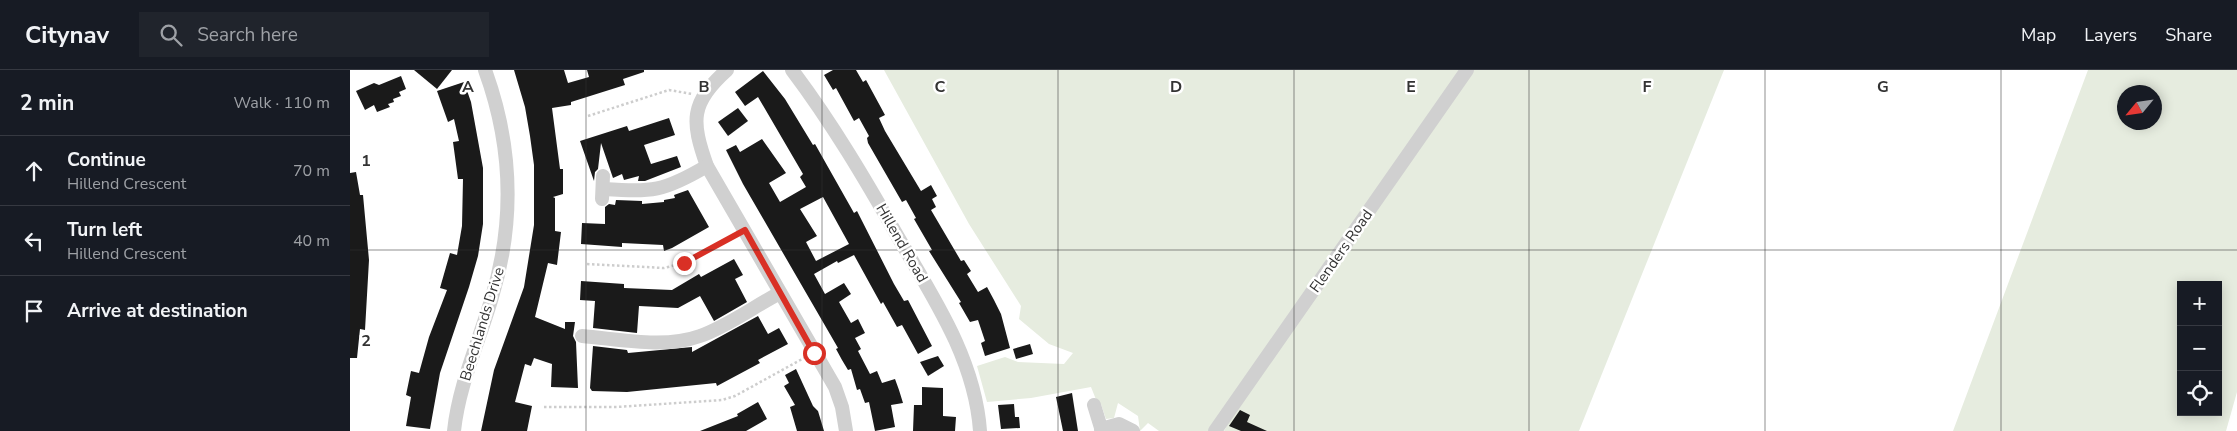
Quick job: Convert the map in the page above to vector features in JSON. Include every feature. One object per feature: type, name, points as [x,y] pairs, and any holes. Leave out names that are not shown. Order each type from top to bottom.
[{"type":"street","name":"Beechlands Drive","points":[[454,431],[465,374],[492,297],[501,262],[507,225],[509,187],[506,147],[499,116],[484,70]]},
{"type":"street","points":[[727,70],[708,86],[696,110],[697,137],[707,166],[835,387],[842,407],[846,431]]},
{"type":"street","name":"Hillend Road","points":[[792,70],[846,146],[952,332],[971,384],[978,412],[980,431]]},
{"type":"street","name":"Flenders Road","points":[[1215,431],[1468,70]]},
{"type":"street","points":[[603,188],[647,191],[661,189],[676,184],[707,166]]},
{"type":"street","points":[[582,335],[645,341],[684,340],[716,329],[780,293]]},
{"type":"street","points":[[1094,405],[1101,430],[1119,424],[1133,431]]},
{"type":"path","points":[[588,116],[669,90],[682,91],[703,98]]},
{"type":"path","points":[[587,264],[664,268],[684,263],[745,230]]},
{"type":"path","points":[[544,406],[617,407],[722,400],[735,396],[814,353]]},
{"type":"shaded area","points":[[884,70],[1461,70],[1208,431],[1159,431],[1148,423],[1140,431],[1138,416],[1118,403],[1114,418],[1106,419],[1101,404],[1097,402],[1091,387],[1031,398],[987,402],[977,366],[1005,357],[1018,362],[1064,364],[1073,353],[1049,344],[1019,319],[1021,306],[969,224]]},
{"type":"shaded area","points":[[1474,70],[1724,70],[1579,431],[1224,431],[1245,392]]},
{"type":"shaded area","points":[[2088,70],[2237,70],[2237,392],[2226,431],[1953,431]]},
{"type":"building","points":[[414,70],[452,70],[437,89]]},
{"type":"building","points":[[514,70],[564,70],[568,83],[589,77],[587,70],[644,70],[644,72],[623,79],[625,85],[571,102],[571,105],[552,108],[560,169],[563,169],[563,194],[553,197],[555,198],[555,231],[561,232],[557,265],[548,263],[535,317],[565,329],[565,322],[575,322],[573,336],[576,342],[578,388],[551,387],[552,364],[534,358],[531,366],[525,364],[515,402],[532,406],[527,431],[481,431],[494,370],[524,287],[534,225],[534,165],[525,107]]},
{"type":"building","points":[[833,70],[856,70],[863,82],[866,80],[885,115],[879,118],[885,131],[921,191],[931,185],[937,196],[932,199],[936,207],[931,210],[961,261],[964,260],[971,271],[967,274],[978,292],[987,287],[994,300],[1001,314],[1010,348],[985,356],[981,343],[985,341],[978,320],[970,322],[959,303],[961,302],[929,251],[932,250],[914,219],[916,218],[906,200],[902,202],[868,143],[867,138],[869,136],[859,118],[854,121],[836,88],[833,90],[824,75]]},
{"type":"building","points":[[763,71],[785,99],[813,145],[815,144],[854,213],[857,211],[894,284],[904,301],[908,300],[932,346],[918,354],[902,325],[897,327],[883,302],[881,304],[854,255],[838,263],[837,261],[814,274],[825,294],[844,283],[851,294],[839,302],[851,323],[858,319],[865,333],[855,338],[861,349],[858,351],[870,374],[877,371],[882,383],[895,379],[899,390],[903,403],[891,405],[895,427],[875,431],[869,402],[865,403],[860,389],[857,390],[851,369],[848,370],[842,360],[836,349],[838,348],[743,184],[726,150],[736,145],[740,152],[762,139],[786,173],[769,183],[780,202],[806,187],[800,177],[803,174],[758,97],[745,106],[735,92]],"holes":[[[823,197],[849,244],[816,261],[806,242],[817,236],[800,209]]]},
{"type":"building","points":[[401,76],[406,89],[399,92],[401,96],[393,99],[394,102],[388,104],[390,107],[377,112],[374,105],[365,110],[356,91],[374,83],[379,85]]},
{"type":"building","points":[[464,82],[471,102],[483,168],[483,224],[478,256],[440,373],[430,429],[406,426],[411,397],[406,395],[411,371],[419,373],[429,337],[447,290],[440,288],[450,253],[457,255],[462,226],[463,179],[458,179],[453,142],[459,141],[454,119],[448,122],[437,91]]},
{"type":"building","points":[[738,108],[748,121],[728,136],[718,122]]},
{"type":"building","points":[[669,118],[675,135],[644,145],[651,164],[677,156],[681,167],[645,181],[638,181],[639,176],[624,180],[622,174],[613,178],[601,143],[598,169],[595,172],[594,181],[580,141],[627,126],[629,131]]},
{"type":"building","points":[[356,172],[360,195],[363,195],[369,260],[365,330],[360,329],[357,358],[350,358],[350,173]]},
{"type":"building","points":[[688,190],[709,227],[672,248],[664,251],[663,245],[622,243],[622,247],[581,244],[582,223],[605,224],[605,207],[609,204],[615,205],[616,200],[642,201],[642,204],[664,202],[664,200],[675,198],[674,195]]},
{"type":"building","points":[[734,259],[743,275],[735,279],[747,302],[714,321],[700,296],[678,308],[639,306],[637,333],[593,328],[595,301],[580,300],[581,281],[624,284],[624,288],[672,290],[699,274],[701,277]]},
{"type":"building","points":[[758,316],[768,334],[779,328],[788,344],[758,360],[760,363],[717,386],[716,383],[627,392],[592,391],[590,388],[593,346],[627,350],[628,353],[692,347],[692,352]]},
{"type":"building","points":[[1030,344],[1033,354],[1016,359],[1013,349]]},
{"type":"building","points":[[938,356],[944,366],[928,376],[920,362]]},
{"type":"building","points":[[796,369],[813,406],[818,411],[824,431],[797,431],[790,407],[795,405],[784,386],[789,383],[785,375]]},
{"type":"building","points":[[922,387],[943,388],[943,416],[956,417],[955,431],[913,431],[914,405],[922,405]]},
{"type":"building","points":[[1072,393],[1078,431],[1063,431],[1056,397]]},
{"type":"building","points":[[758,402],[767,419],[746,431],[700,431],[738,416],[737,414]]},
{"type":"building","points":[[1014,404],[1015,417],[1019,417],[1020,428],[1001,429],[998,405]]},
{"type":"building","points":[[1240,410],[1250,415],[1247,422],[1267,431],[1241,431],[1229,426]]},
{"type":"route","points":[[684,263],[745,230],[814,353]]}]
